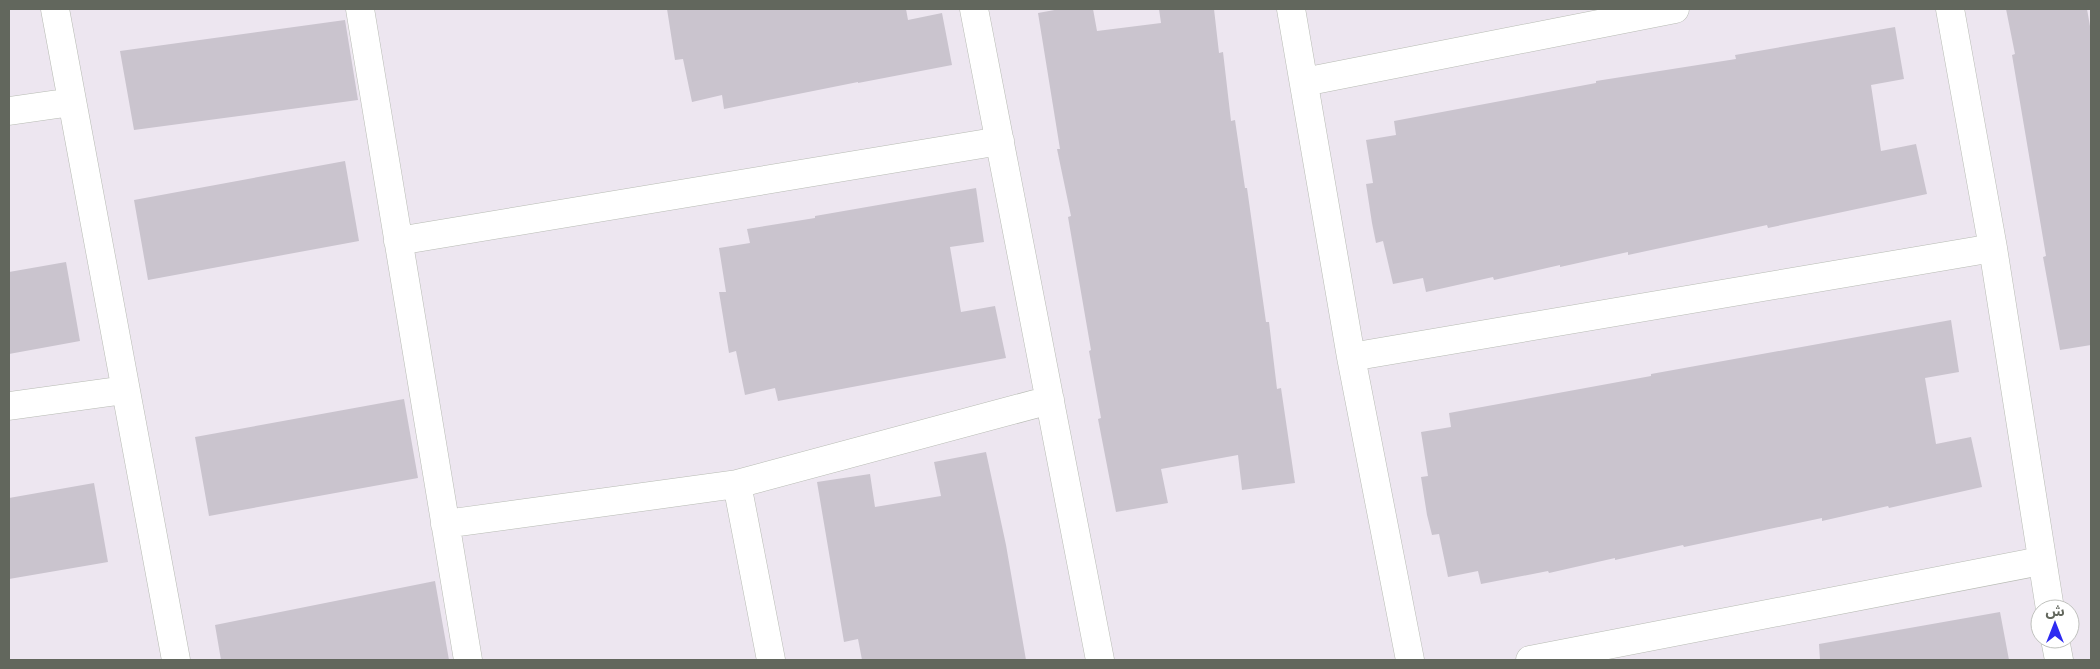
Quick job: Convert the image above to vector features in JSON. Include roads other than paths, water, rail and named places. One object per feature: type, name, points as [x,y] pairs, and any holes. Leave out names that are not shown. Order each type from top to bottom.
[{"type":"street","points":[[55,9],[176,660]]},
{"type":"street","points":[[360,9],[468,660]]},
{"type":"street","points":[[974,9],[1100,660]]},
{"type":"street","points":[[1292,9],[1351,357],[1410,660]]},
{"type":"street","points":[[1304,82],[1675,9]]},
{"type":"street","points":[[1950,9],[1993,248],[2048,599]]},
{"type":"street","points":[[9,111],[72,102]]},
{"type":"street","points":[[398,241],[1000,141]]},
{"type":"street","points":[[1351,357],[1993,248]]},
{"type":"street","points":[[9,406],[125,390]]},
{"type":"street","points":[[445,524],[737,484],[1050,400]]},
{"type":"street","points":[[737,484],[771,660]]},
{"type":"street","points":[[1530,660],[2041,561]]}]
